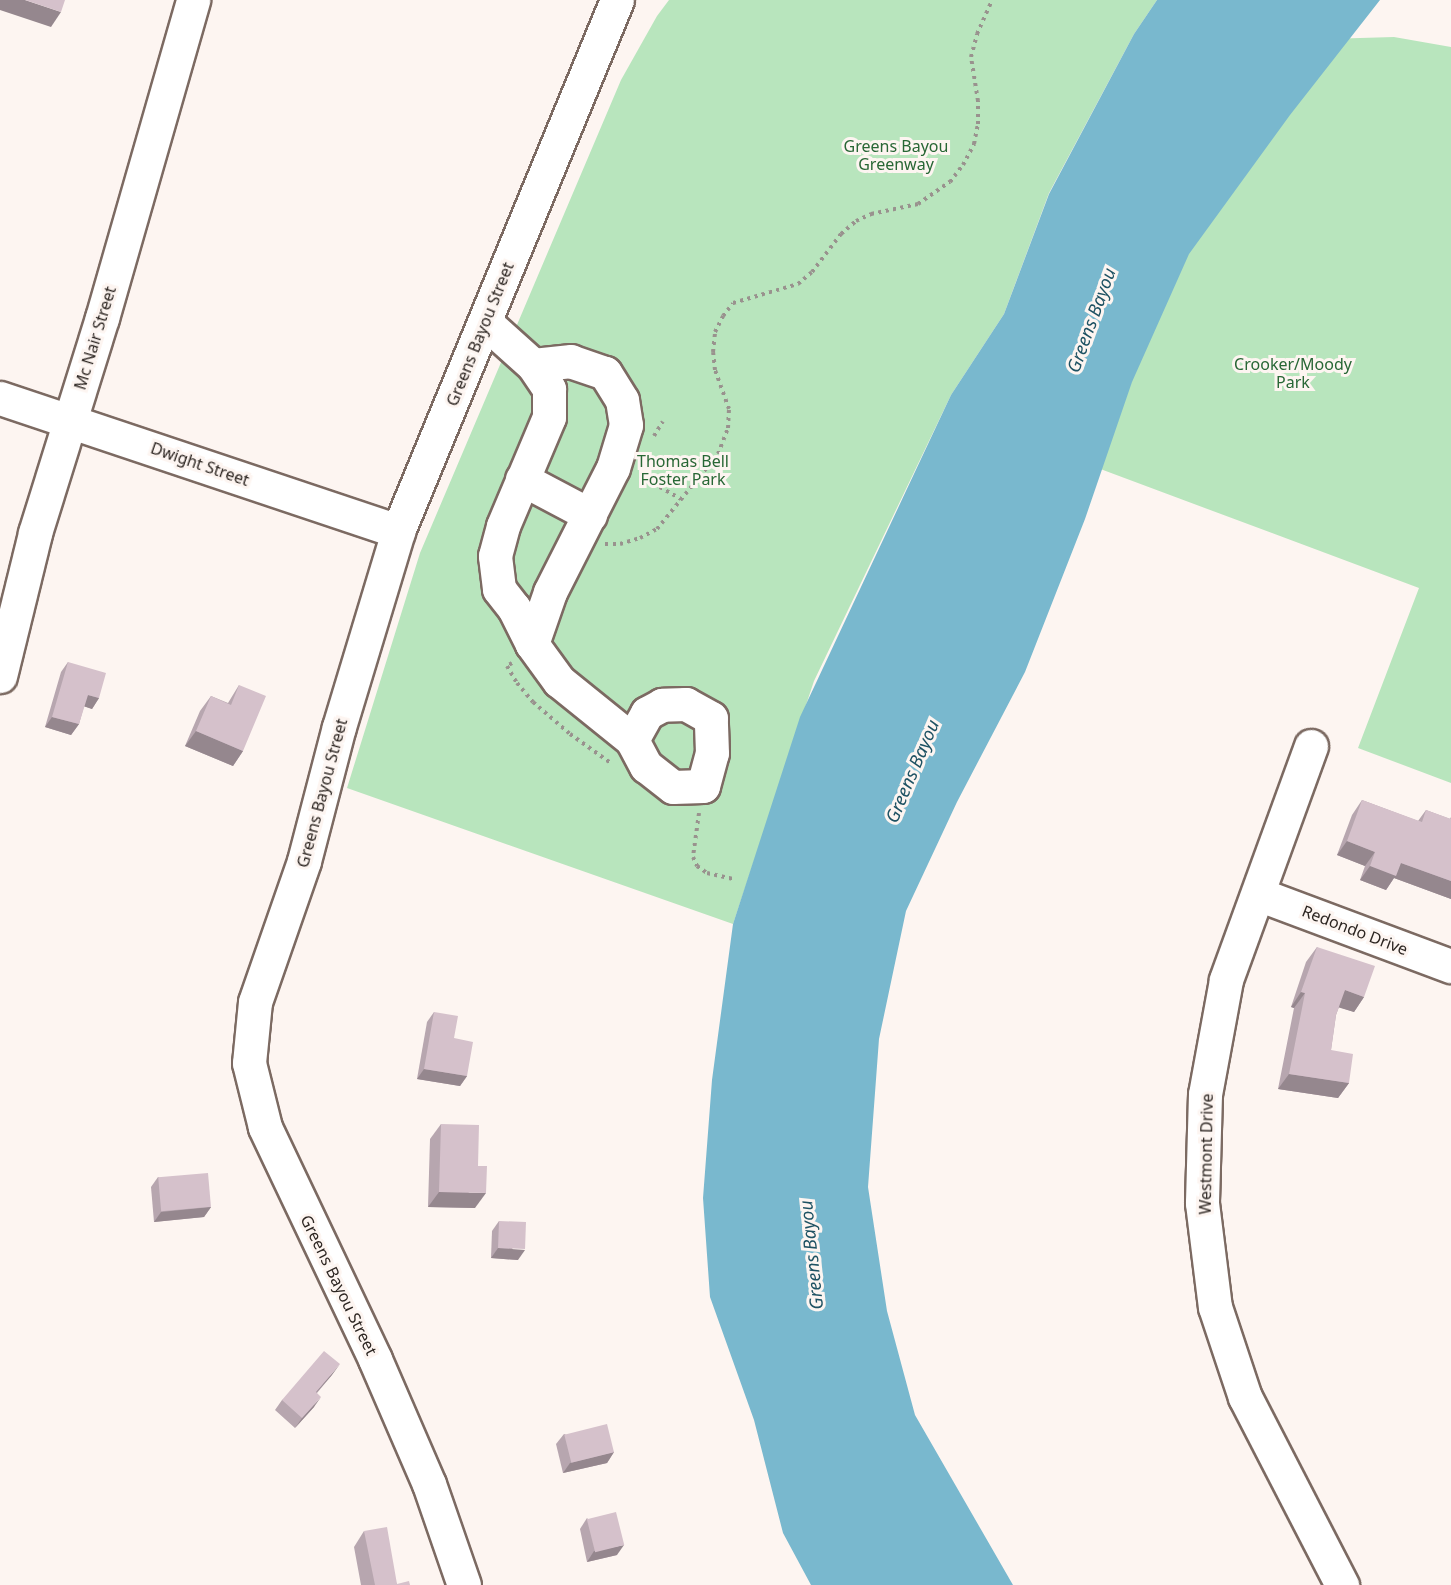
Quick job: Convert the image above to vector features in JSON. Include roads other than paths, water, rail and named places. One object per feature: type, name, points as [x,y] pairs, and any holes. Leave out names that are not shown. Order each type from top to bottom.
[{"type":"street","name":"Mc Nair Street","points":[[0,676],[35,533],[102,318],[194,0]]},
{"type":"street","name":"Greens Bayou Street","points":[[464,1585],[429,1484],[407,1432],[265,1126],[249,1063],[255,1002],[304,861],[339,727],[398,531],[617,0]]},
{"type":"street","points":[[484,322],[533,365],[549,389],[549,417],[503,526],[495,556],[499,589],[514,608],[532,644],[559,681],[632,740]]},
{"type":"street","points":[[532,644],[550,592],[596,529],[626,425],[622,400],[605,373],[571,361],[533,365]]},
{"type":"street","name":"Dwight Street","points":[[0,398],[398,531]]},
{"type":"street","points":[[522,479],[596,529]]},
{"type":"street","name":"Westmont Drive","points":[[1311,746],[1226,980],[1205,1094],[1202,1203],[1215,1307],[1245,1398],[1342,1585]]},
{"type":"street","name":"Redondo Drive","points":[[1258,894],[1451,966]]},
{"type":"water","name":"Greens Bayou","points":[[1157,0],[1380,0],[1290,115],[1189,254],[1132,382],[1085,519],[1025,672],[957,802],[906,911],[879,1039],[868,1187],[887,1311],[915,1415],[1013,1585],[811,1585],[783,1533],[754,1420],[710,1297],[703,1198],[712,1080],[733,924],[800,717],[951,395],[1004,314],[1049,194],[1134,34]]},
{"type":"park label","name":"Greens Bayou Greenway","points":[[896,155]]},
{"type":"park label","name":"Crooker/Moody Park","points":[[1293,373]]},
{"type":"park label","name":"Thomas Bell Foster Park","points":[[683,470]]}]
